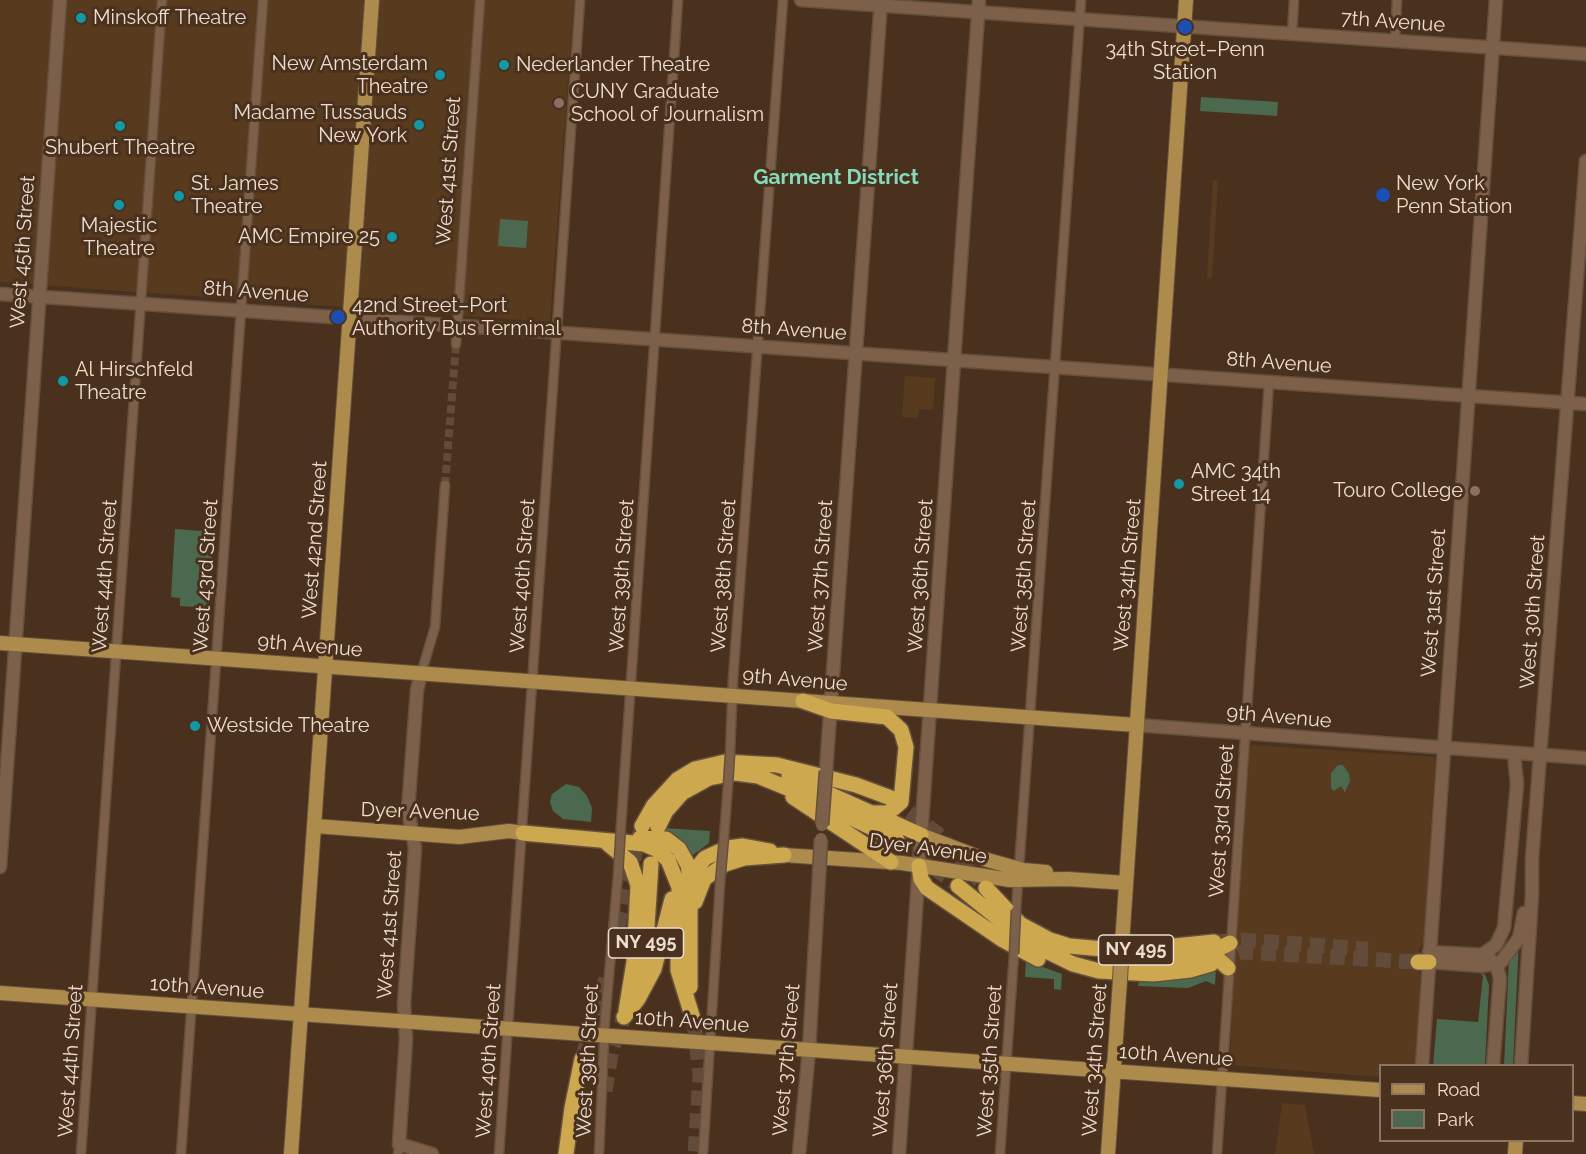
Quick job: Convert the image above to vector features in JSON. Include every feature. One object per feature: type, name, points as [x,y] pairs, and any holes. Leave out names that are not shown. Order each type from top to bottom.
[{"type":"highway","points":[[803,701],[888,717],[903,733],[906,747],[901,802],[888,813],[872,813]]},
{"type":"highway","points":[[642,826],[669,787],[686,774],[708,765],[725,762],[777,765],[856,785],[891,798]]},
{"type":"highway","points":[[749,763],[801,780],[886,821],[921,835]]},
{"type":"highway","points":[[658,827],[684,781],[708,765]]},
{"type":"highway","points":[[671,803],[695,785],[724,773],[751,774],[849,815],[897,840]]},
{"type":"highway","points":[[774,783],[891,862]]},
{"type":"highway","points":[[523,833],[644,844],[656,849],[668,860],[676,875],[680,896],[677,958],[684,997],[694,1022],[688,969],[691,920],[690,877],[684,857],[666,839],[647,837],[615,841]]},
{"type":"highway","points":[[597,839],[622,853],[636,873],[638,885],[633,969],[624,1017]]},
{"type":"highway","points":[[615,841],[656,857],[668,875],[672,891],[658,958],[638,999],[624,1017]]},
{"type":"highway","points":[[690,877],[705,858],[727,848],[743,846],[784,855]]},
{"type":"highway","points":[[691,920],[700,885],[716,869],[734,860],[784,855]]},
{"type":"highway","name":"NY 495","points":[[624,1017],[644,965],[651,864]]},
{"type":"highway","points":[[919,866],[927,888],[1004,940],[1052,965],[1073,971],[1099,971]]},
{"type":"highway","name":"NY 495","points":[[958,886],[1018,935],[1054,949],[1099,971],[1164,974],[1211,964]]},
{"type":"highway","name":"NY 495","points":[[986,888],[1020,924],[1054,949]]},
{"type":"highway","points":[[1054,949],[1087,956],[1129,959],[1216,950],[1222,942]]},
{"type":"highway","points":[[1054,949],[1084,961],[1127,965],[1210,956],[1217,958],[1228,969]]},
{"type":"highway","points":[[567,1154],[572,1108],[582,1059]]},
{"type":"main road","name":"West 45th Street","points":[[0,867],[60,0]]},
{"type":"main road","name":"West 42nd Street","points":[[291,1154],[372,0]]},
{"type":"main road","name":"7th Avenue","points":[[801,0],[979,6],[1080,19],[1586,54]]},
{"type":"main road","name":"West 34th Street","points":[[1108,1154],[1186,0]]},
{"type":"main road","name":"West 31st Street","points":[[1422,1064],[1424,957],[1444,749],[1496,0]]},
{"type":"main road","name":"West 37th Street","points":[[799,1154],[805,1068],[809,1050],[821,838],[881,3]]},
{"type":"main road","name":"West 36th Street","points":[[899,1154],[979,6]]},
{"type":"main road","name":"West 30th Street","points":[[1521,1064],[1533,895],[1532,859],[1586,161]]},
{"type":"main road","name":"8th Avenue","points":[[0,294],[1586,404]]},
{"type":"main road","name":"9th Avenue","points":[[0,643],[803,701]]},
{"type":"main road","name":"West 41st Street","points":[[399,1149],[406,1040],[404,1004],[415,848],[408,810],[417,690],[421,674]]},
{"type":"main road","name":"9th Avenue","points":[[831,707],[930,711],[1586,758]]},
{"type":"main road","points":[[1424,957],[1482,955],[1496,945],[1504,928],[1517,780],[1514,754]]},
{"type":"main road","name":"Dyer Avenue","points":[[315,826],[474,837],[502,832],[523,833]]},
{"type":"main road","name":"Dyer Avenue","points":[[921,835],[1018,874]]},
{"type":"main road","name":"Dyer Avenue","points":[[784,855],[891,862],[1126,884]]},
{"type":"main road","points":[[1424,957],[1483,966],[1496,964],[1507,958],[1519,938],[1532,859]]},
{"type":"main road","points":[[1482,955],[1496,964],[1500,978],[1494,1064]]},
{"type":"main road","name":"10th Avenue","points":[[0,993],[1379,1090]]},
{"type":"main road","points":[[399,1149],[432,1154]]},
{"type":"street","name":"West 44th Street","points":[[81,1154],[162,0]]},
{"type":"street","name":"West 43rd Street","points":[[181,1154],[263,0]]},
{"type":"street","name":"West 41st Street","points":[[456,344],[480,0]]},
{"type":"street","name":"West 40th Street","points":[[499,1154],[580,0]]},
{"type":"street","name":"West 39th Street","points":[[599,1154],[605,1036],[657,339],[678,0]]},
{"type":"street","name":"West 38th Street","points":[[703,1154],[757,347],[783,0]]},
{"type":"street","name":"West 35th Street","points":[[1000,1154],[1081,0]]},
{"type":"street","points":[[1292,34],[1294,0]]},
{"type":"street","points":[[1395,41],[1397,0]]},
{"type":"street","name":"West 33rd Street","points":[[1216,1154],[1228,969],[1222,942],[1244,734],[1269,382]]},
{"type":"street","name":"West 41st Street","points":[[421,674],[435,627],[445,485]]},
{"type":"shaded area","points":[[0,0],[574,0],[550,322],[0,282]]},
{"type":"shaded area","points":[[1213,180],[1218,180],[1212,278],[1207,278]]},
{"type":"shaded area","points":[[905,376],[935,378],[933,410],[919,409],[918,418],[902,417]]},
{"type":"shaded area","points":[[1249,746],[1435,757],[1424,943],[1419,948],[1417,969],[1421,975],[1415,1064],[1379,1064],[1379,1077],[1230,1065],[1235,939]]},
{"type":"shaded area","points":[[1282,1103],[1305,1105],[1314,1154],[1275,1154]]},
{"type":"green space","points":[[1201,97],[1278,102],[1277,116],[1200,111]]},
{"type":"green space","points":[[500,219],[528,221],[526,248],[498,246]]},
{"type":"green space","points":[[175,529],[214,532],[209,608],[180,606],[180,598],[171,597]]},
{"type":"green space","points":[[1338,765],[1343,765],[1349,774],[1350,781],[1345,792],[1341,786],[1334,791],[1331,788],[1331,773]]},
{"type":"green space","points":[[566,784],[579,787],[587,796],[592,808],[591,822],[563,819],[553,811],[550,802],[552,794]]},
{"type":"green space","points":[[633,826],[710,831],[709,843],[693,855],[655,830]]},
{"type":"green space","points":[[1510,938],[1519,939],[1513,1064],[1504,1064]]},
{"type":"green space","points":[[1026,961],[1062,974],[1061,990],[1054,989],[1054,979],[1025,977]]},
{"type":"green space","points":[[1216,968],[1215,985],[1206,981],[1188,988],[1138,986],[1139,981]]},
{"type":"green space","points":[[1478,970],[1485,975],[1489,985],[1485,1064],[1433,1064],[1437,1019],[1478,1022],[1483,976]]},
{"type":"tunnel","points":[[445,485],[456,344]]},
{"type":"tunnel","points":[[891,798],[938,834],[980,881]]},
{"type":"tunnel","points":[[613,949],[640,832]]},
{"type":"tunnel","points":[[897,840],[958,886]]},
{"type":"tunnel","points":[[1218,942],[1242,940],[1368,949]]},
{"type":"tunnel","points":[[1217,962],[1243,952],[1418,962]]},
{"type":"tunnel","points":[[582,1059],[608,972]]},
{"type":"tunnel","points":[[605,1091],[612,1049],[624,1017]]},
{"type":"tunnel","points":[[694,1022],[700,1076],[695,1154]]},
{"type":"place","name":"Minskoff Theatre","points":[[81,18]]},
{"type":"place","name":"34th Street–Penn Station","points":[[1185,27]]},
{"type":"place","name":"Nederlander Theatre","points":[[504,65]]},
{"type":"place","name":"New Amsterdam Theatre","points":[[440,75]]},
{"type":"place","name":"CUNY Graduate School of Journalism","points":[[559,103]]},
{"type":"place","name":"Madame Tussauds New York","points":[[419,125]]},
{"type":"place","name":"Shubert Theatre","points":[[120,126]]},
{"type":"place","name":"New York Penn Station","points":[[1383,195]]},
{"type":"place","name":"St. James Theatre","points":[[179,196]]},
{"type":"place","name":"Majestic Theatre","points":[[119,205]]},
{"type":"place","name":"AMC Empire 25","points":[[392,237]]},
{"type":"place","name":"42nd Street–Port Authority Bus Terminal","points":[[338,317]]},
{"type":"place","name":"Al Hirschfeld Theatre","points":[[63,381]]},
{"type":"place","name":"AMC 34th Street 14","points":[[1179,484]]},
{"type":"place","name":"Touro College","points":[[1475,491]]},
{"type":"place","name":"Westside Theatre","points":[[195,726]]},
{"type":"district","name":"Garment District","points":[[836,178]]}]
